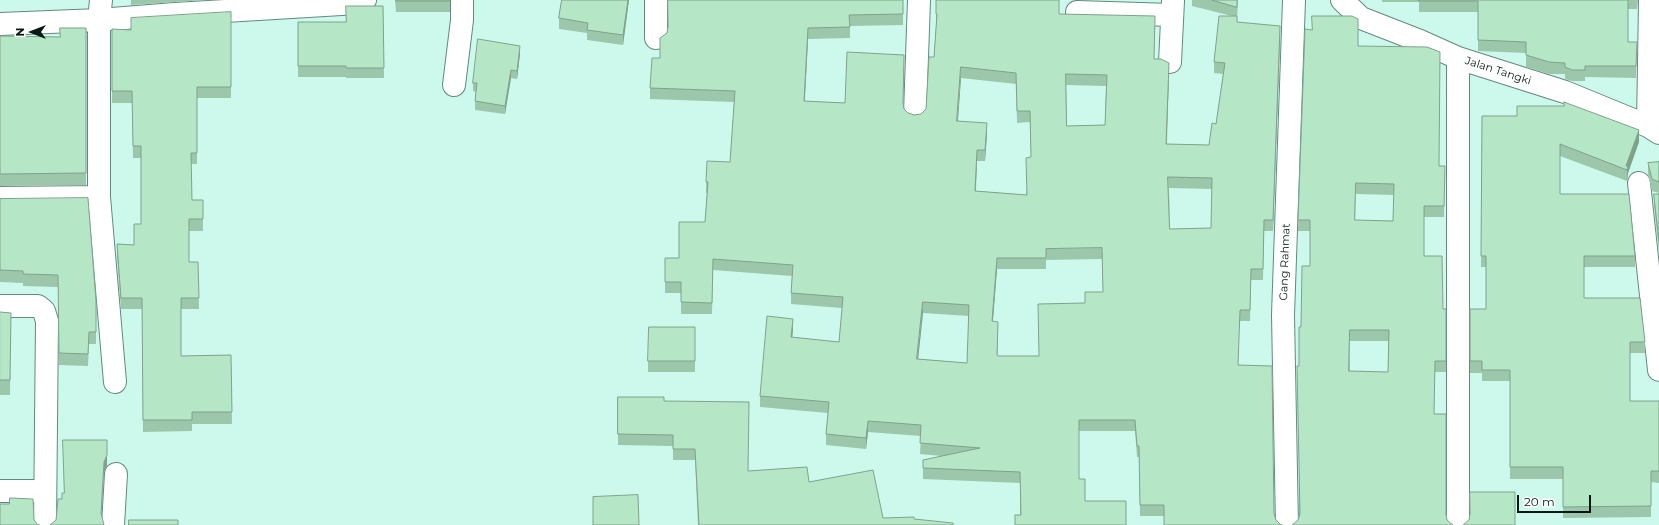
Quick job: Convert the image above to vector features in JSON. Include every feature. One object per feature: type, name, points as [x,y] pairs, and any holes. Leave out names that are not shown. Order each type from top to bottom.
[{"type":"street","points":[[0,24],[100,10],[175,14],[358,3],[365,0]]},
{"type":"street","points":[[454,85],[462,20],[462,0]]},
{"type":"street","points":[[656,0],[656,38]]},
{"type":"street","points":[[915,114],[919,0]]},
{"type":"street","name":"Gang Rahmat","points":[[1287,525],[1283,315],[1294,0]]},
{"type":"street","name":"Jalan Tangki","points":[[1342,0],[1361,18],[1420,41],[1458,58],[1565,92],[1654,130]]},
{"type":"street","points":[[1650,0],[1654,130]]},
{"type":"street","points":[[1077,12],[1172,8],[1170,62]]},
{"type":"street","points":[[100,10],[99,197],[115,382]]},
{"type":"street","points":[[1458,58],[1458,525]]},
{"type":"street","points":[[1639,183],[1659,370]]},
{"type":"street","points":[[0,198],[99,197]]},
{"type":"street","points":[[0,306],[38,306],[44,311],[47,321],[45,525]]},
{"type":"street","points":[[113,525],[116,474]]},
{"type":"street","points":[[0,491],[45,491]]},
{"type":"building","points":[[450,0],[450,1],[396,1]]},
{"type":"building","points":[[562,0],[628,0],[623,35],[587,30],[588,23],[559,18]]},
{"type":"building","points":[[668,0],[903,0],[903,14],[849,15],[850,27],[808,28],[804,101],[845,103],[847,52],[904,55],[904,109],[908,113],[914,115],[921,114],[926,109],[929,57],[934,57],[937,14],[936,0],[1059,0],[1059,14],[1155,16],[1154,59],[1161,59],[1169,63],[1166,144],[1209,145],[1212,123],[1216,124],[1225,63],[1214,62],[1219,16],[1237,16],[1237,22],[1280,26],[1273,220],[1264,220],[1263,269],[1251,269],[1250,310],[1240,310],[1238,365],[1272,366],[1274,514],[1276,520],[1281,525],[1164,525],[1164,505],[1140,505],[1139,446],[1137,446],[1135,420],[1079,420],[1079,479],[1085,479],[1085,501],[1126,501],[1126,525],[1015,525],[1015,515],[1021,515],[1020,472],[923,468],[923,460],[980,448],[920,443],[921,425],[868,421],[866,438],[826,434],[829,402],[760,396],[767,316],[793,319],[791,337],[839,342],[843,297],[791,293],[793,265],[713,259],[712,303],[681,302],[681,282],[665,282],[665,258],[679,258],[679,222],[705,222],[708,182],[706,182],[707,161],[730,162],[735,91],[650,88],[652,58],[660,58],[660,38],[667,33]],"holes":[[[961,67],[1016,73],[1017,111],[1030,111],[1031,157],[1026,158],[1027,195],[975,191],[977,150],[985,150],[987,123],[957,121]],[[1066,74],[1107,75],[1105,125],[1067,126]],[[1168,177],[1212,178],[1211,228],[1170,229]],[[1102,248],[1103,292],[1085,292],[1085,303],[1038,304],[1039,356],[998,356],[998,322],[992,321],[997,258],[1046,258],[1046,249]],[[923,302],[969,305],[967,363],[917,359]]]},
{"type":"building","points":[[1212,0],[1237,0],[1237,7]]},
{"type":"building","points":[[1419,0],[1628,0],[1628,42],[1637,42],[1636,66],[1585,66],[1585,70],[1572,70],[1565,67],[1565,63],[1549,62],[1526,55],[1526,42],[1478,40],[1478,1]]},
{"type":"building","points":[[346,6],[383,6],[384,68],[298,66],[298,22],[346,22]]},
{"type":"building","points":[[231,12],[231,87],[197,87],[197,153],[191,153],[192,200],[203,200],[203,219],[189,219],[189,262],[198,262],[199,298],[181,298],[181,356],[231,355],[232,412],[192,412],[192,420],[143,420],[142,298],[121,298],[117,244],[134,245],[134,224],[141,224],[141,146],[133,146],[132,91],[112,91],[112,29],[131,30],[131,18]]},
{"type":"building","points":[[1312,16],[1352,16],[1358,19],[1358,46],[1427,47],[1440,52],[1439,166],[1445,166],[1444,206],[1424,206],[1424,256],[1442,256],[1443,309],[1446,309],[1446,361],[1435,361],[1434,414],[1446,414],[1446,514],[1447,520],[1453,525],[1292,525],[1298,520],[1300,514],[1297,366],[1299,366],[1299,327],[1301,327],[1302,266],[1310,266],[1310,220],[1298,220],[1305,29],[1312,30]],"holes":[[[1356,183],[1394,184],[1393,221],[1355,220]],[[1350,330],[1389,330],[1388,372],[1349,371]]]},
{"type":"building","points":[[60,28],[86,28],[86,173],[0,174],[0,36],[60,37]]},
{"type":"building","points":[[478,39],[520,46],[517,71],[511,70],[505,106],[475,101],[477,83],[473,83]]},
{"type":"building","points":[[1564,102],[1639,130],[1626,166],[1628,166],[1627,170],[1560,144],[1560,194],[1629,194],[1635,256],[1584,256],[1584,298],[1640,298],[1645,342],[1630,342],[1630,401],[1659,401],[1659,471],[1651,471],[1651,506],[1563,507],[1563,467],[1510,467],[1510,370],[1482,370],[1482,361],[1470,361],[1470,309],[1486,309],[1486,256],[1481,256],[1482,116],[1517,116],[1517,106],[1564,106]]},
{"type":"building","points":[[1659,162],[1659,182],[1652,179],[1648,163]]},
{"type":"building","points":[[1654,194],[1659,194],[1659,241]]},
{"type":"building","points":[[88,198],[96,301],[96,332],[89,332],[88,354],[59,353],[58,275],[23,274],[23,271],[0,270],[0,199]]},
{"type":"building","points":[[0,312],[11,313],[10,380],[0,380]]},
{"type":"building","points":[[649,327],[695,327],[695,361],[648,361]]},
{"type":"building","points":[[618,397],[664,397],[664,401],[749,402],[748,471],[807,467],[809,482],[873,470],[883,518],[914,517],[914,519],[953,523],[953,525],[699,525],[695,449],[673,449],[673,435],[618,434]]},
{"type":"building","points":[[63,440],[107,440],[107,455],[104,462],[101,513],[104,525],[50,525],[56,520],[58,499],[62,499],[62,493],[64,493]]},
{"type":"building","points":[[1470,492],[1515,492],[1515,525],[1463,525],[1469,520]]},
{"type":"building","points":[[638,495],[639,525],[593,525],[593,497]]},
{"type":"building","points":[[10,498],[33,499],[34,520],[38,525],[0,525],[0,504],[9,504]]},
{"type":"building","points":[[129,520],[178,520],[178,525],[129,525]]}]
